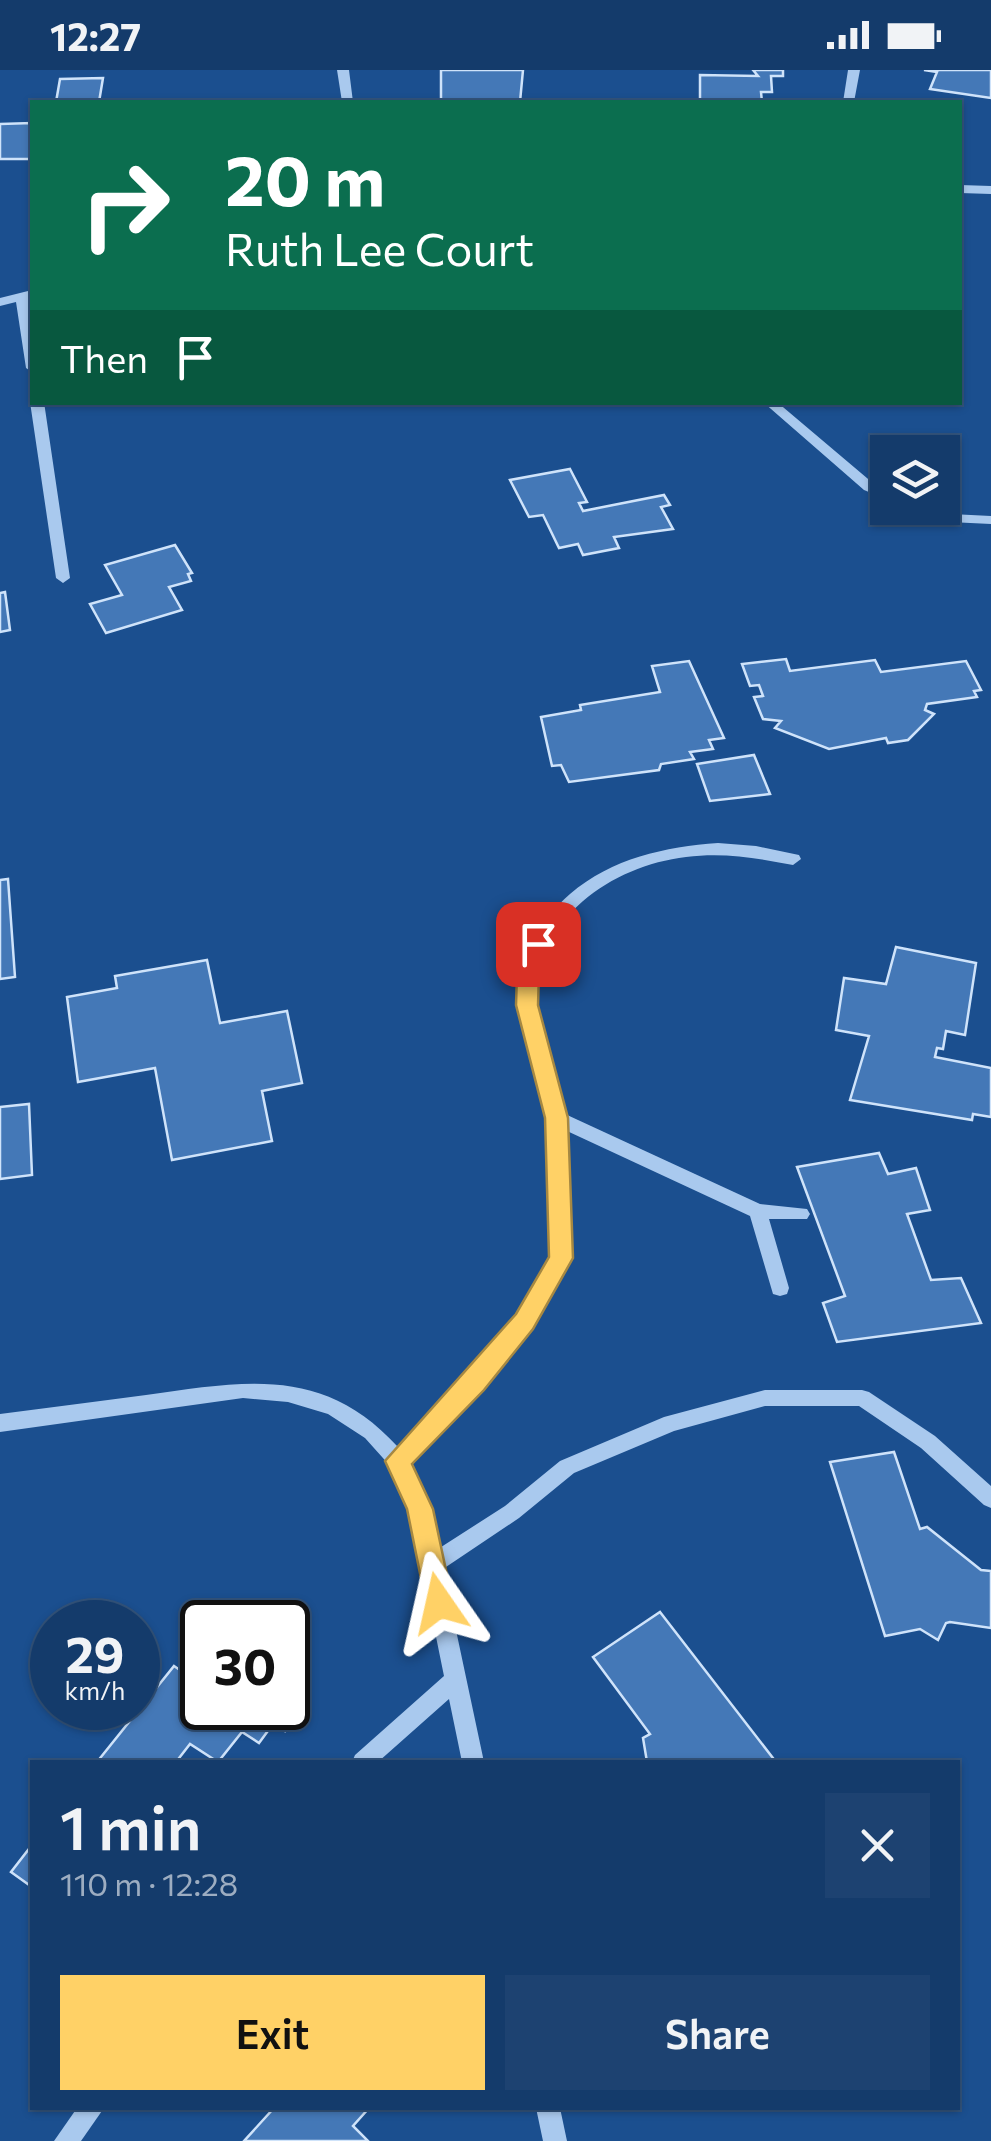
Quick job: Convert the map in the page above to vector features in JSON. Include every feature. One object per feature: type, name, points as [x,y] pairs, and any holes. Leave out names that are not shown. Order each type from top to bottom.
[{"type":"street","points":[[343,70],[348,100]]},
{"type":"street","points":[[848,100],[854,70]]},
{"type":"street","points":[[962,188],[991,190]]},
{"type":"street","points":[[0,302],[27,296],[30,339]]},
{"type":"street","points":[[38,405],[63,578]]},
{"type":"street","points":[[773,405],[870,487]]},
{"type":"street","points":[[960,518],[991,520]]},
{"type":"street","points":[[398,1461],[475,1382],[525,1321],[561,1258],[557,1118],[527,1005],[528,974],[538,944],[554,918],[578,894],[640,861],[715,849],[793,859]]},
{"type":"street","points":[[557,1118],[758,1211],[801,1214]]},
{"type":"street","points":[[758,1211],[780,1288]]},
{"type":"street","points":[[0,1423],[243,1390],[288,1394],[333,1407],[372,1432],[398,1461],[420,1509],[473,1760]]},
{"type":"street","points":[[432,1565],[512,1512],[567,1467],[671,1423],[765,1398],[862,1398],[928,1442],[991,1499]]},
{"type":"street","points":[[365,1760],[454,1680]]},
{"type":"street","points":[[66,2141],[90,2110]]},
{"type":"street","points":[[548,2110],[555,2141]]},
{"type":"building","points":[[441,70],[523,70],[520,100],[441,100]]},
{"type":"building","points":[[753,70],[783,70],[783,76],[771,76],[772,92],[761,92],[762,100],[700,100],[700,75],[758,76]]},
{"type":"building","points":[[924,70],[991,70],[991,98],[930,89],[937,72]]},
{"type":"building","points":[[103,78],[99,100],[56,100],[60,79]]},
{"type":"building","points":[[30,123],[30,159],[0,159],[0,124]]},
{"type":"building","points":[[570,469],[587,502],[579,503],[583,511],[664,495],[670,505],[661,507],[673,529],[614,537],[619,548],[583,555],[578,544],[559,548],[543,515],[529,517],[510,480]]},
{"type":"building","points":[[175,545],[192,573],[188,574],[191,581],[169,587],[182,610],[106,633],[90,604],[122,595],[105,565]]},
{"type":"building","points":[[5,592],[10,630],[0,632],[0,593]]},
{"type":"building","points":[[786,659],[790,671],[875,660],[881,672],[966,661],[981,690],[974,691],[977,697],[927,704],[925,710],[934,714],[908,740],[888,743],[886,738],[829,749],[775,728],[781,721],[763,719],[754,697],[763,696],[759,685],[750,686],[742,664]]},
{"type":"building","points":[[689,661],[724,738],[709,740],[713,749],[690,752],[694,759],[661,764],[659,770],[569,782],[561,765],[552,766],[541,717],[581,710],[580,705],[660,692],[652,666]]},
{"type":"building","points":[[754,755],[770,794],[710,801],[697,764]]},
{"type":"building","points":[[8,879],[15,977],[0,979],[0,880]]},
{"type":"building","points":[[896,947],[976,963],[965,1035],[946,1031],[943,1049],[937,1048],[935,1057],[991,1068],[991,1117],[973,1114],[972,1120],[850,1100],[869,1036],[836,1030],[844,978],[886,984]]},
{"type":"building","points":[[207,960],[220,1023],[287,1011],[302,1083],[262,1091],[272,1141],[172,1160],[155,1068],[78,1082],[67,997],[117,988],[115,976]]},
{"type":"building","points":[[29,1104],[32,1175],[0,1179],[0,1107]]},
{"type":"building","points":[[879,1153],[888,1174],[916,1168],[930,1210],[907,1214],[931,1280],[961,1278],[981,1323],[837,1342],[823,1303],[845,1296],[797,1167]]},
{"type":"building","points":[[894,1452],[920,1529],[927,1527],[981,1570],[991,1571],[991,1628],[950,1622],[938,1640],[920,1629],[885,1636],[830,1462]]},
{"type":"building","points":[[660,1612],[774,1760],[647,1760],[643,1738],[650,1734],[593,1657]]},
{"type":"building","points":[[174,1666],[180,1670],[180,1730],[269,1730],[259,1743],[242,1732],[220,1760],[190,1744],[178,1760],[99,1760],[123,1730],[160,1730],[160,1683]]},
{"type":"building","points":[[30,1848],[30,1886],[11,1872]]},
{"type":"building","points":[[272,2110],[367,2110],[353,2126],[368,2141],[244,2141]]},
{"type":"route","points":[[439,1603],[420,1509],[398,1461],[475,1382],[525,1321],[561,1258],[557,1118],[527,1005],[528,974],[538,944]]}]
